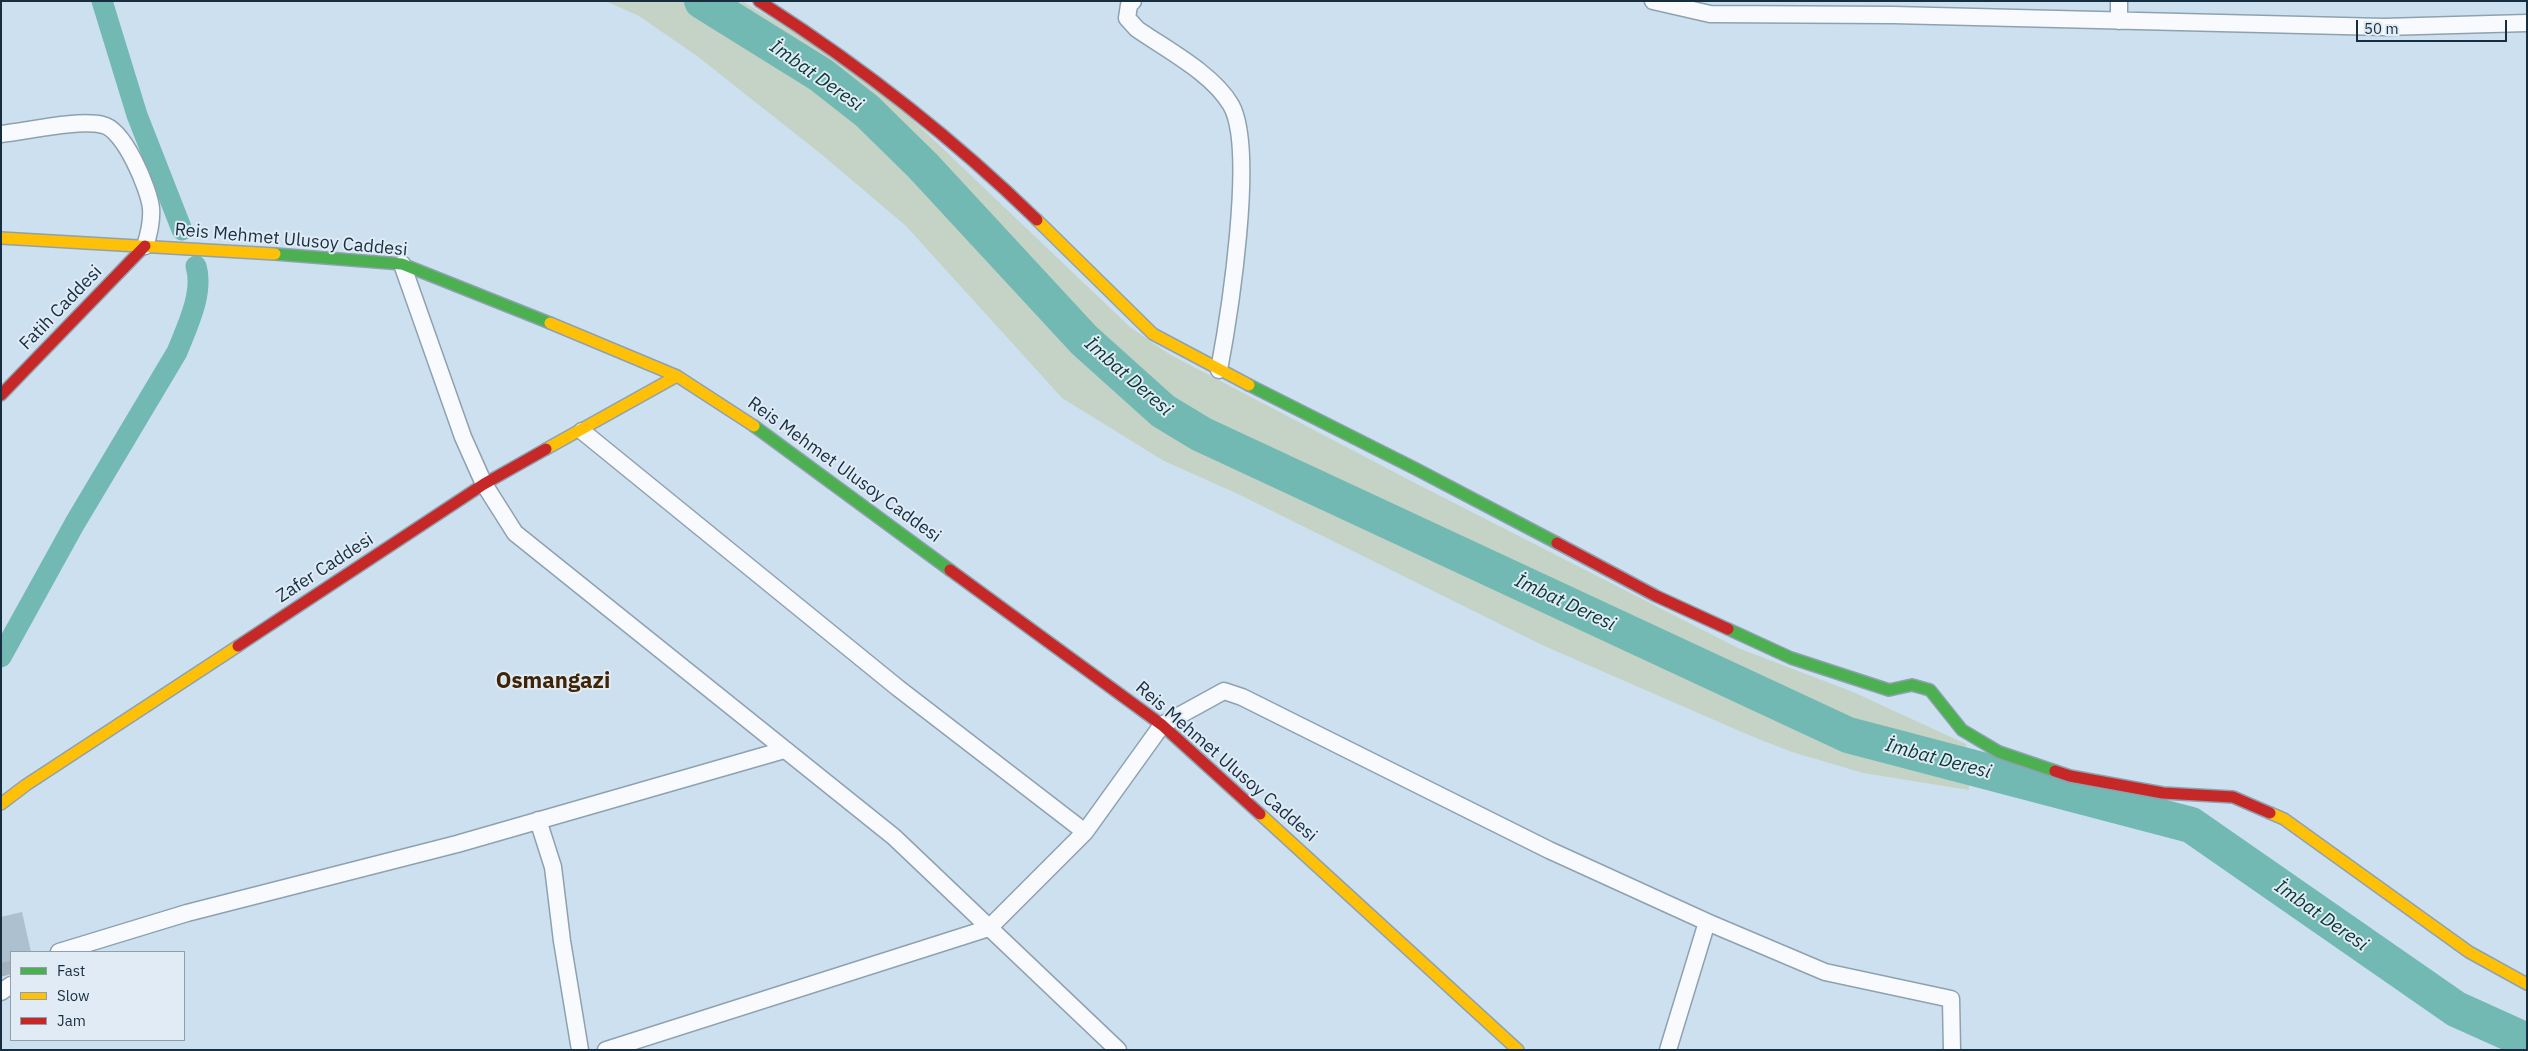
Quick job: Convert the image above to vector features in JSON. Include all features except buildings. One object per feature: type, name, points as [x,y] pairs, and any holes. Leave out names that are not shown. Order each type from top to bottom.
[{"type":"street","points":[[759,1],[817,38],[916,114],[1004,188],[1153,334],[1219,370],[1416,469],[1656,596],[1791,658],[1889,690],[1912,685],[1930,690],[1962,730],[1999,752],[2070,776],[2163,793],[2233,797],[2284,818],[2469,952],[2527,984]]},
{"type":"street","points":[[1133,1],[1129,5],[1127,18],[1137,29],[1216,84],[1232,106],[1239,131],[1242,181],[1232,276],[1219,370]]},
{"type":"street","points":[[1653,1],[1710,14],[1893,15],[2384,27],[2527,23]]},
{"type":"street","points":[[2119,1],[2119,21]]},
{"type":"street","points":[[1,134],[90,123],[106,125],[115,133],[140,172],[151,208],[151,227],[145,246]]},
{"type":"street","name":"Reis Mehmet Ulusoy Caddesi","points":[[1,238],[276,253],[402,264],[436,276],[677,376],[768,436],[1162,725],[1518,1050]]},
{"type":"street","name":"Fatih Caddesi","points":[[1,395],[145,246]]},
{"type":"street","points":[[402,264],[463,437],[484,484],[515,533],[894,837],[1118,1050]]},
{"type":"street","name":"Zafer Caddesi","points":[[1,804],[484,484],[677,376]]},
{"type":"street","points":[[582,430],[898,688],[1085,832]]},
{"type":"street","points":[[606,1050],[989,928],[1085,832],[1162,725],[1224,691],[1242,697],[1549,850],[1707,922],[1825,972],[1950,999],[1952,1050]]},
{"type":"street","points":[[62,951],[187,913],[457,844],[784,750]]},
{"type":"street","points":[[538,820],[552,867],[580,1050]]},
{"type":"street","points":[[1668,1050],[1707,922]]},
{"type":"green space","points":[[605,1],[742,1],[814,44],[896,104],[1130,327],[1169,354],[1413,482],[1738,648],[1853,692],[1966,744],[1969,790],[1863,773],[1792,752],[1751,736],[1542,645],[1236,493],[1164,461],[1062,398],[906,226],[821,154],[697,56],[639,16]]},
{"type":"waterway","points":[[102,1],[137,115],[182,230]]},
{"type":"waterway","name":"İmbat Deresi","points":[[702,1],[821,75],[867,111],[923,166],[1084,340],[1163,411],[1201,434],[1848,735],[2191,825],[2456,1009],[2527,1041]]},
{"type":"waterway","points":[[1,657],[75,523],[177,352],[190,321],[196,298],[198,287],[196,266]]},
{"type":"traffic: fast","points":[[275,254],[402,264],[550,323]]},
{"type":"traffic: fast","points":[[1249,385],[1557,543]]},
{"type":"traffic: fast","points":[[754,426],[950,570]]},
{"type":"traffic: fast","points":[[1728,629],[1791,658],[1889,690],[1912,685],[1930,690],[1962,730],[1999,752],[2055,771]]},
{"type":"traffic: slow","points":[[1037,220],[1153,334],[1249,385]]},
{"type":"traffic: slow","points":[[1,238],[275,254]]},
{"type":"traffic: slow","points":[[550,323],[677,376],[754,426]]},
{"type":"traffic: slow","points":[[546,449],[677,376]]},
{"type":"traffic: slow","points":[[1,804],[26,785],[238,646]]},
{"type":"traffic: slow","points":[[2270,813],[2284,819],[2469,952],[2527,984]]},
{"type":"traffic: slow","points":[[1260,814],[1518,1050]]},
{"type":"traffic: jam","points":[[759,1],[832,50],[904,103],[972,160],[1037,220]]},
{"type":"traffic: jam","points":[[1,395],[145,246]]},
{"type":"traffic: jam","points":[[238,646],[484,484],[546,449]]},
{"type":"traffic: jam","points":[[1557,543],[1656,596],[1728,629]]},
{"type":"traffic: jam","points":[[950,570],[1162,725],[1260,814]]},
{"type":"traffic: jam","points":[[2055,771],[2070,776],[2163,793],[2233,797],[2270,813]]},
{"type":"district","name":"Osmangazi","points":[[553,682]]}]
